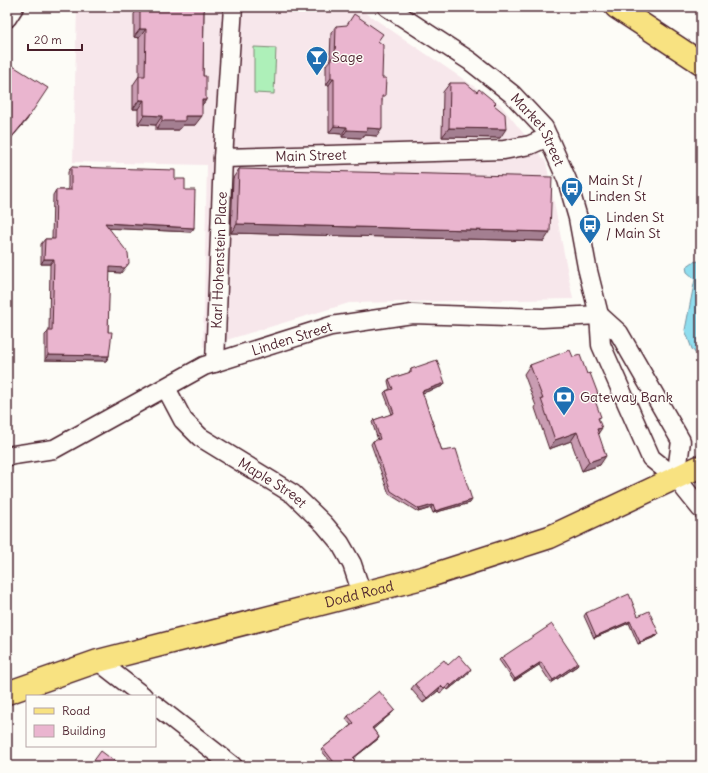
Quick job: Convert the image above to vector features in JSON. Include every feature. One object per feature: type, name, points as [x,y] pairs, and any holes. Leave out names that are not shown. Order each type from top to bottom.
[{"type":"main road","points":[[616,7],[701,63]]},
{"type":"main road","name":"Dodd Road","points":[[7,693],[98,661],[426,577],[550,537],[701,466]]},
{"type":"street","points":[[7,18],[14,7]]},
{"type":"street","points":[[223,158],[233,7]]},
{"type":"street","name":"Market Street","points":[[387,7],[470,61],[512,94],[544,128],[567,180],[578,218],[586,267],[599,315],[600,345],[651,458],[676,478],[701,508]]},
{"type":"street","name":"Main Street","points":[[223,158],[504,150],[530,145],[548,137]]},
{"type":"street","name":"Karl Hohenstein Place","points":[[216,363],[223,158]]},
{"type":"street","name":"Linden Street","points":[[7,456],[54,449],[204,366],[330,326],[412,314],[542,318],[599,315]]},
{"type":"street","points":[[599,315],[619,333],[681,441],[676,478]]},
{"type":"street","name":"Maple Street","points":[[166,388],[183,420],[200,437],[293,494],[324,524],[340,543],[352,564],[362,594]]},
{"type":"street","points":[[98,661],[142,695]]},
{"type":"street","points":[[156,706],[234,766]]},
{"type":"shaded area","points":[[77,7],[357,7],[500,104],[546,162],[573,299],[349,303],[203,347],[207,165],[73,162]]},
{"type":"green space","points":[[254,47],[276,48],[274,94],[254,93]]},
{"type":"water","points":[[7,227],[11,232],[7,282]]},
{"type":"water","points":[[701,256],[701,360],[692,349],[685,330],[695,279],[687,272],[686,267],[693,262],[699,261]]},
{"type":"building","points":[[140,7],[204,7],[203,76],[206,76],[206,100],[202,100],[202,116],[185,116],[185,121],[162,121],[162,116],[144,115],[144,100],[139,100],[139,76],[145,76],[146,29],[140,29]]},
{"type":"building","points":[[354,14],[383,34],[378,41],[383,45],[382,78],[386,78],[385,96],[382,96],[382,129],[367,128],[367,131],[347,130],[347,127],[334,126],[334,78],[331,78],[331,58],[335,58],[336,26],[347,25]]},
{"type":"building","points":[[13,66],[48,88],[30,115],[7,143],[7,76]]},
{"type":"building","points":[[450,83],[466,83],[477,92],[479,89],[496,103],[494,105],[505,114],[506,129],[449,128]]},
{"type":"building","points":[[71,167],[175,170],[175,179],[185,179],[185,190],[195,190],[194,228],[105,223],[128,253],[129,263],[125,268],[110,267],[108,332],[112,332],[109,356],[48,355],[48,331],[52,331],[54,259],[44,259],[45,239],[55,239],[56,190],[71,190]]},
{"type":"building","points":[[239,169],[552,177],[550,232],[237,224]]},
{"type":"building","name":"Gateway Bank","points":[[570,350],[573,357],[580,355],[587,374],[590,373],[598,394],[593,395],[601,417],[598,418],[602,428],[597,429],[606,456],[589,462],[577,432],[555,440],[541,399],[543,399],[530,365]]},
{"type":"building","points":[[437,360],[445,383],[422,391],[442,451],[456,449],[472,500],[435,511],[433,505],[419,509],[391,491],[373,441],[380,439],[374,420],[394,413],[386,391],[393,389],[389,379],[411,372],[411,369]]},
{"type":"building","points":[[629,594],[638,616],[649,611],[659,634],[640,642],[630,621],[596,636],[586,613]]},
{"type":"building","points":[[552,624],[578,663],[553,680],[541,662],[515,679],[501,658]]},
{"type":"building","points":[[459,655],[471,669],[451,686],[450,684],[444,689],[441,686],[427,698],[415,684],[444,660],[448,665]]},
{"type":"building","points":[[379,691],[395,710],[372,728],[379,737],[353,758],[355,760],[348,766],[337,766],[323,748],[354,723],[348,716]]},
{"type":"building","points":[[101,751],[121,766],[90,766]]},
{"type":"place","name":"Sage","points":[[317,76]]},
{"type":"place","name":"Main St / Linden St","points":[[572,208]]},
{"type":"place","name":"Linden St / Main St","points":[[590,244]]},
{"type":"place","name":"Gateway Bank","points":[[564,416]]}]
